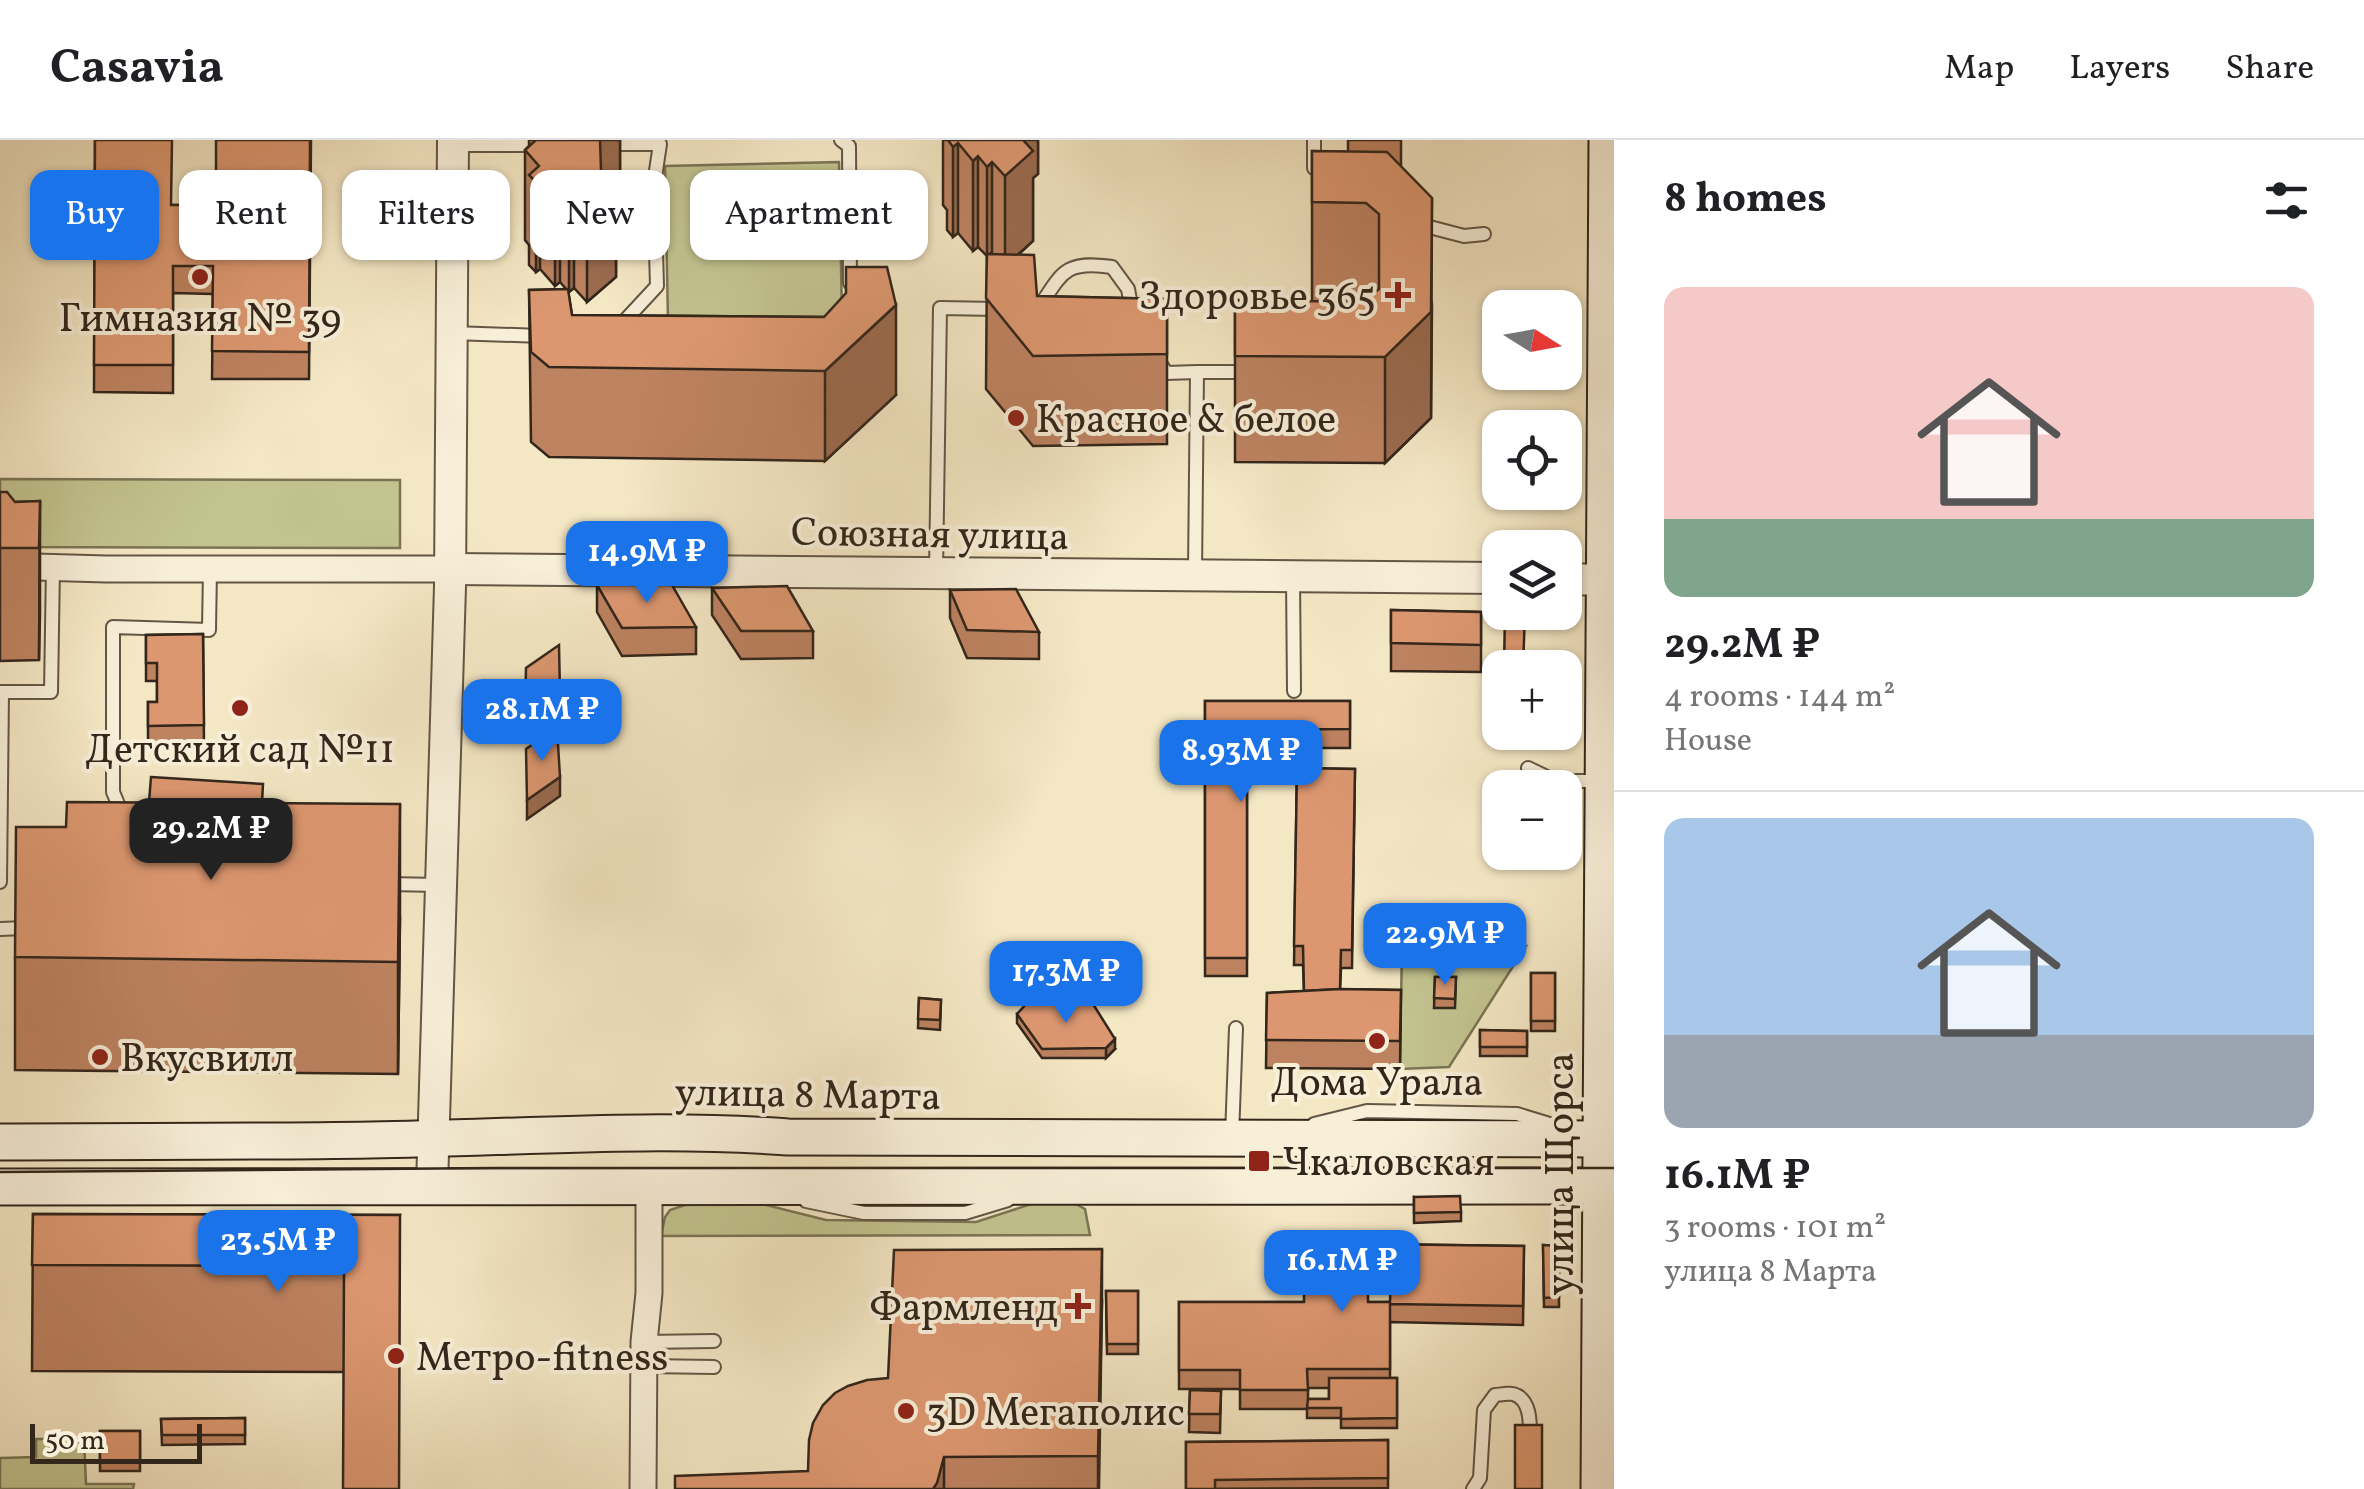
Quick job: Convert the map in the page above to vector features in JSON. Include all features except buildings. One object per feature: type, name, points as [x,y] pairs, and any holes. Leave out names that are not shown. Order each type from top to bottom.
[{"type":"main road","name":"улица Щорса","points":[[1599,1489],[1608,1139],[1603,781],[1609,580],[1608,140]]},
{"type":"main road","name":"улица 8 Марта","points":[[0,1142],[720,1132],[788,1137],[1151,1130],[1244,1138],[1608,1139]]},
{"type":"main road","points":[[0,1188],[1607,1186]]},
{"type":"street","points":[[432,1186],[450,569],[452,142]]},
{"type":"street","name":"Союзная улица","points":[[0,566],[1482,578]]},
{"type":"street","points":[[1582,579],[1609,580]]},
{"type":"street","points":[[643,1489],[648,1188]]},
{"type":"lane","points":[[841,140],[850,146],[850,300]]},
{"type":"lane","points":[[1314,140],[1314,176]]},
{"type":"lane","points":[[452,142],[566,145]]},
{"type":"lane","points":[[585,145],[661,142],[654,184],[657,286],[612,336]]},
{"type":"lane","points":[[1397,218],[1464,236],[1484,234]]},
{"type":"lane","points":[[936,572],[940,308],[1038,310],[1064,271],[1088,263],[1112,267],[1128,289],[1132,314],[1141,329]]},
{"type":"lane","points":[[452,334],[558,336]]},
{"type":"lane","points":[[1149,344],[1166,373],[1273,372]]},
{"type":"lane","points":[[1195,576],[1197,372]]},
{"type":"lane","points":[[0,882],[1,692],[50,692],[52,566]]},
{"type":"lane","points":[[126,824],[113,792],[113,627],[209,630],[210,568]]},
{"type":"lane","points":[[1293,577],[1294,691]]},
{"type":"lane","points":[[1528,768],[1555,780],[1603,781]]},
{"type":"lane","points":[[368,884],[440,885]]},
{"type":"lane","points":[[0,929],[25,928]]},
{"type":"lane","points":[[1236,1028],[1232,1098],[1244,1138]]},
{"type":"lane","points":[[644,1354],[714,1341]]},
{"type":"lane","points":[[644,1354],[714,1367]]},
{"type":"lane","points":[[1474,1489],[1480,1478],[1484,1410],[1495,1395],[1512,1393],[1525,1402],[1530,1444]]},
{"type":"green space","points":[[839,162],[839,170],[690,170],[690,260],[841,260],[842,318],[668,322],[670,170],[665,170],[665,166]]},
{"type":"green space","points":[[0,479],[400,480],[400,548],[0,547]]},
{"type":"green space","points":[[1402,944],[1526,946],[1449,1067],[1400,1069]]},
{"type":"green space","points":[[1059,1195],[1085,1209],[1090,1235],[661,1236],[670,1210],[691,1203],[754,1202],[826,1220],[976,1222]]},
{"type":"green space","points":[[36,1439],[84,1439],[86,1484],[134,1484],[133,1489],[0,1489],[0,1458],[36,1457]]},
{"type":"tram line","points":[[0,1172],[1614,1168]]},
{"type":"place","name":"Гимназия № 39","points":[[200,277]]},
{"type":"place","name":"Здоровье 365","points":[[1398,295]]},
{"type":"place","name":"Красное & белое","points":[[1016,418]]},
{"type":"place","name":"Детский сад №11","points":[[240,708]]},
{"type":"place","name":"Дома Урала","points":[[1377,1041]]},
{"type":"place","name":"Вкусвилл","points":[[100,1057]]},
{"type":"place","name":"Чкаловская","points":[[1259,1161]]},
{"type":"place","name":"Фармленд","points":[[1078,1306]]},
{"type":"place","name":"Метро-fitness","points":[[396,1356]]},
{"type":"place","name":"3D Мегаполис","points":[[906,1411]]}]
